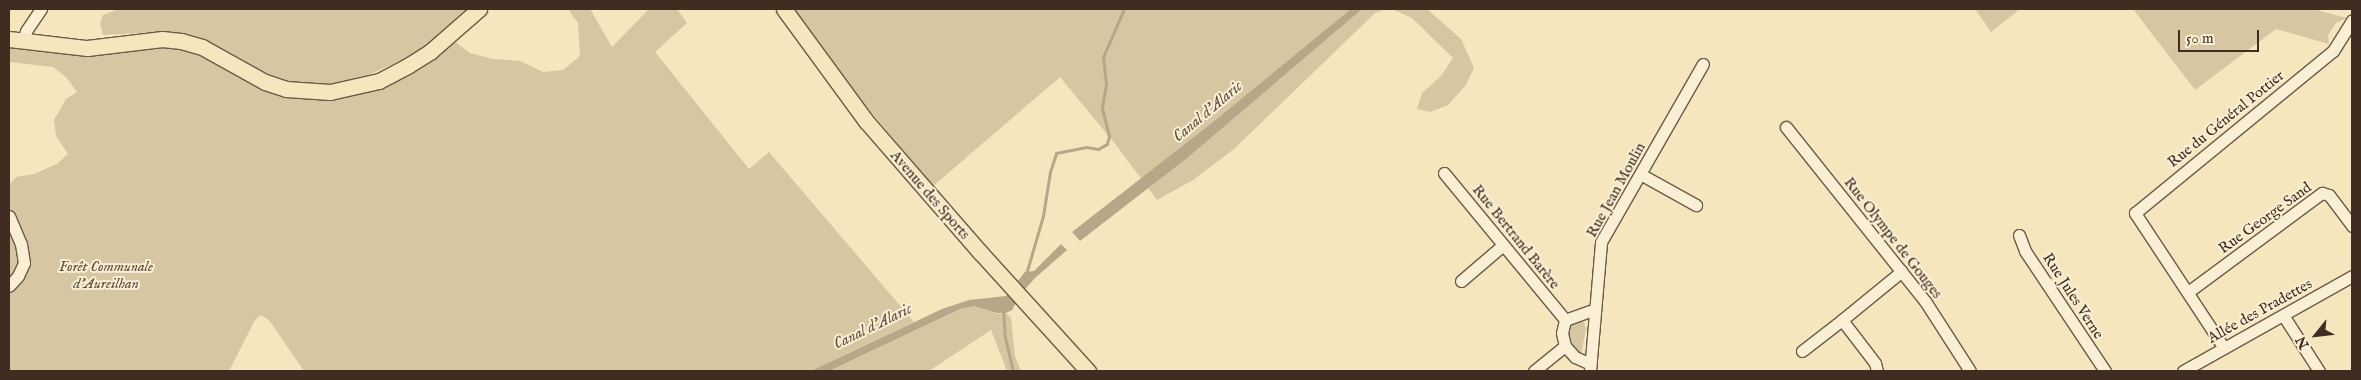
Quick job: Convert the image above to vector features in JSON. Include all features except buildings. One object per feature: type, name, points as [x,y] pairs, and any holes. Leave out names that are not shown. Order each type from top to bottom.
[{"type":"main road","points":[[16,40],[87,48],[162,39],[181,41],[202,47],[272,84],[305,92],[330,92],[380,81],[409,65],[431,51],[478,9]]},
{"type":"main road","name":"Avenue des Sports","points":[[784,9],[866,121],[1088,371]]},
{"type":"street","points":[[16,40],[26,31],[41,9]]},
{"type":"street","name":"Rue du Général Pottier","points":[[2188,292],[2135,213],[2332,51],[2352,21]]},
{"type":"street","name":"Rue Jean Moulin","points":[[1591,367],[1601,242],[1642,174],[1703,64]]},
{"type":"street","name":"Rue Olympe de Gouges","points":[[1786,127],[1925,301],[1970,371]]},
{"type":"street","name":"Rue Bertrand Barère","points":[[1444,174],[1565,320]]},
{"type":"street","points":[[1642,174],[1696,205]]},
{"type":"street","name":"Rue George Sand","points":[[2188,292],[2322,193],[2329,195],[2352,226]]},
{"type":"street","points":[[9,216],[21,244],[24,263],[18,276],[9,286]]},
{"type":"street","name":"Rue Jules Verne","points":[[2019,235],[2025,250],[2105,371]]},
{"type":"street","points":[[1461,281],[1504,245]]},
{"type":"street","points":[[1802,351],[1902,271]]},
{"type":"street","name":"Allée des Pradettes","points":[[2183,371],[2352,276]]},
{"type":"street","points":[[2188,292],[2224,348]]},
{"type":"street","points":[[1591,367],[1575,357],[1565,346],[1562,333],[1565,320],[1595,309]]},
{"type":"street","points":[[2283,315],[2319,371]]},
{"type":"street","points":[[1842,320],[1875,363],[1876,371]]},
{"type":"street","points":[[1534,371],[1565,346]]},
{"type":"green space","points":[[119,9],[473,9],[443,34],[408,57],[364,77],[333,85],[303,85],[273,76],[195,38],[155,32],[103,35],[100,23],[103,15]]},
{"type":"green space","name":"Forêt Communale d'Aureilhan","points":[[568,9],[590,9],[612,47],[649,9],[677,9],[687,23],[655,52],[749,169],[769,152],[914,322],[811,371],[304,371],[269,320],[261,315],[255,320],[229,371],[9,371],[9,185],[16,177],[34,174],[57,164],[68,154],[56,136],[54,120],[66,99],[77,92],[67,78],[53,67],[9,62],[9,43],[116,51],[180,48],[200,54],[274,91],[306,98],[346,97],[398,75],[454,41],[470,53],[493,59],[520,61],[543,72],[563,70],[580,56],[578,23]]},
{"type":"green space","points":[[791,9],[1387,9],[1375,13],[1234,149],[1193,180],[1157,200],[1116,145],[1060,77],[933,186],[866,106]]},
{"type":"green space","points":[[1392,9],[1427,9],[1461,39],[1474,68],[1466,85],[1448,105],[1430,112],[1417,109],[1422,93],[1441,76],[1453,58],[1412,18]]},
{"type":"green space","points":[[1975,9],[2020,9],[1991,32]]},
{"type":"green space","points":[[2133,9],[2313,9],[2347,18],[2336,23],[2328,35],[2329,44],[2276,29],[2195,90]]},
{"type":"green space","points":[[974,306],[999,314],[1006,313],[1011,318],[1015,356],[1021,371],[1007,371],[991,330],[929,371],[829,371],[960,309]]},
{"type":"green space","points":[[1582,317],[1586,329],[1581,355],[1570,348],[1566,333],[1570,324]]},
{"type":"shaded area","points":[[1351,9],[1362,9],[1187,158],[1080,241],[1072,232],[1212,123]]},
{"type":"shaded area","points":[[1061,244],[1067,250],[1035,278],[1019,296],[1012,310],[1006,313],[997,313],[974,306],[960,309],[829,371],[811,371],[942,309],[969,300],[1006,296],[1025,272],[1034,271]]},
{"type":"waterway","points":[[1026,274],[1043,216],[1050,172],[1056,153],[1086,147],[1098,149],[1107,144],[1109,136],[1102,107],[1106,84],[1103,57],[1124,9]]},
{"type":"waterway","points":[[1003,310],[1005,337],[1013,371]]},
{"type":"water label","name":"Canal d'Alaric","points":[[1208,112]]},
{"type":"water label","name":"Canal d'Alaric","points":[[873,327]]}]
